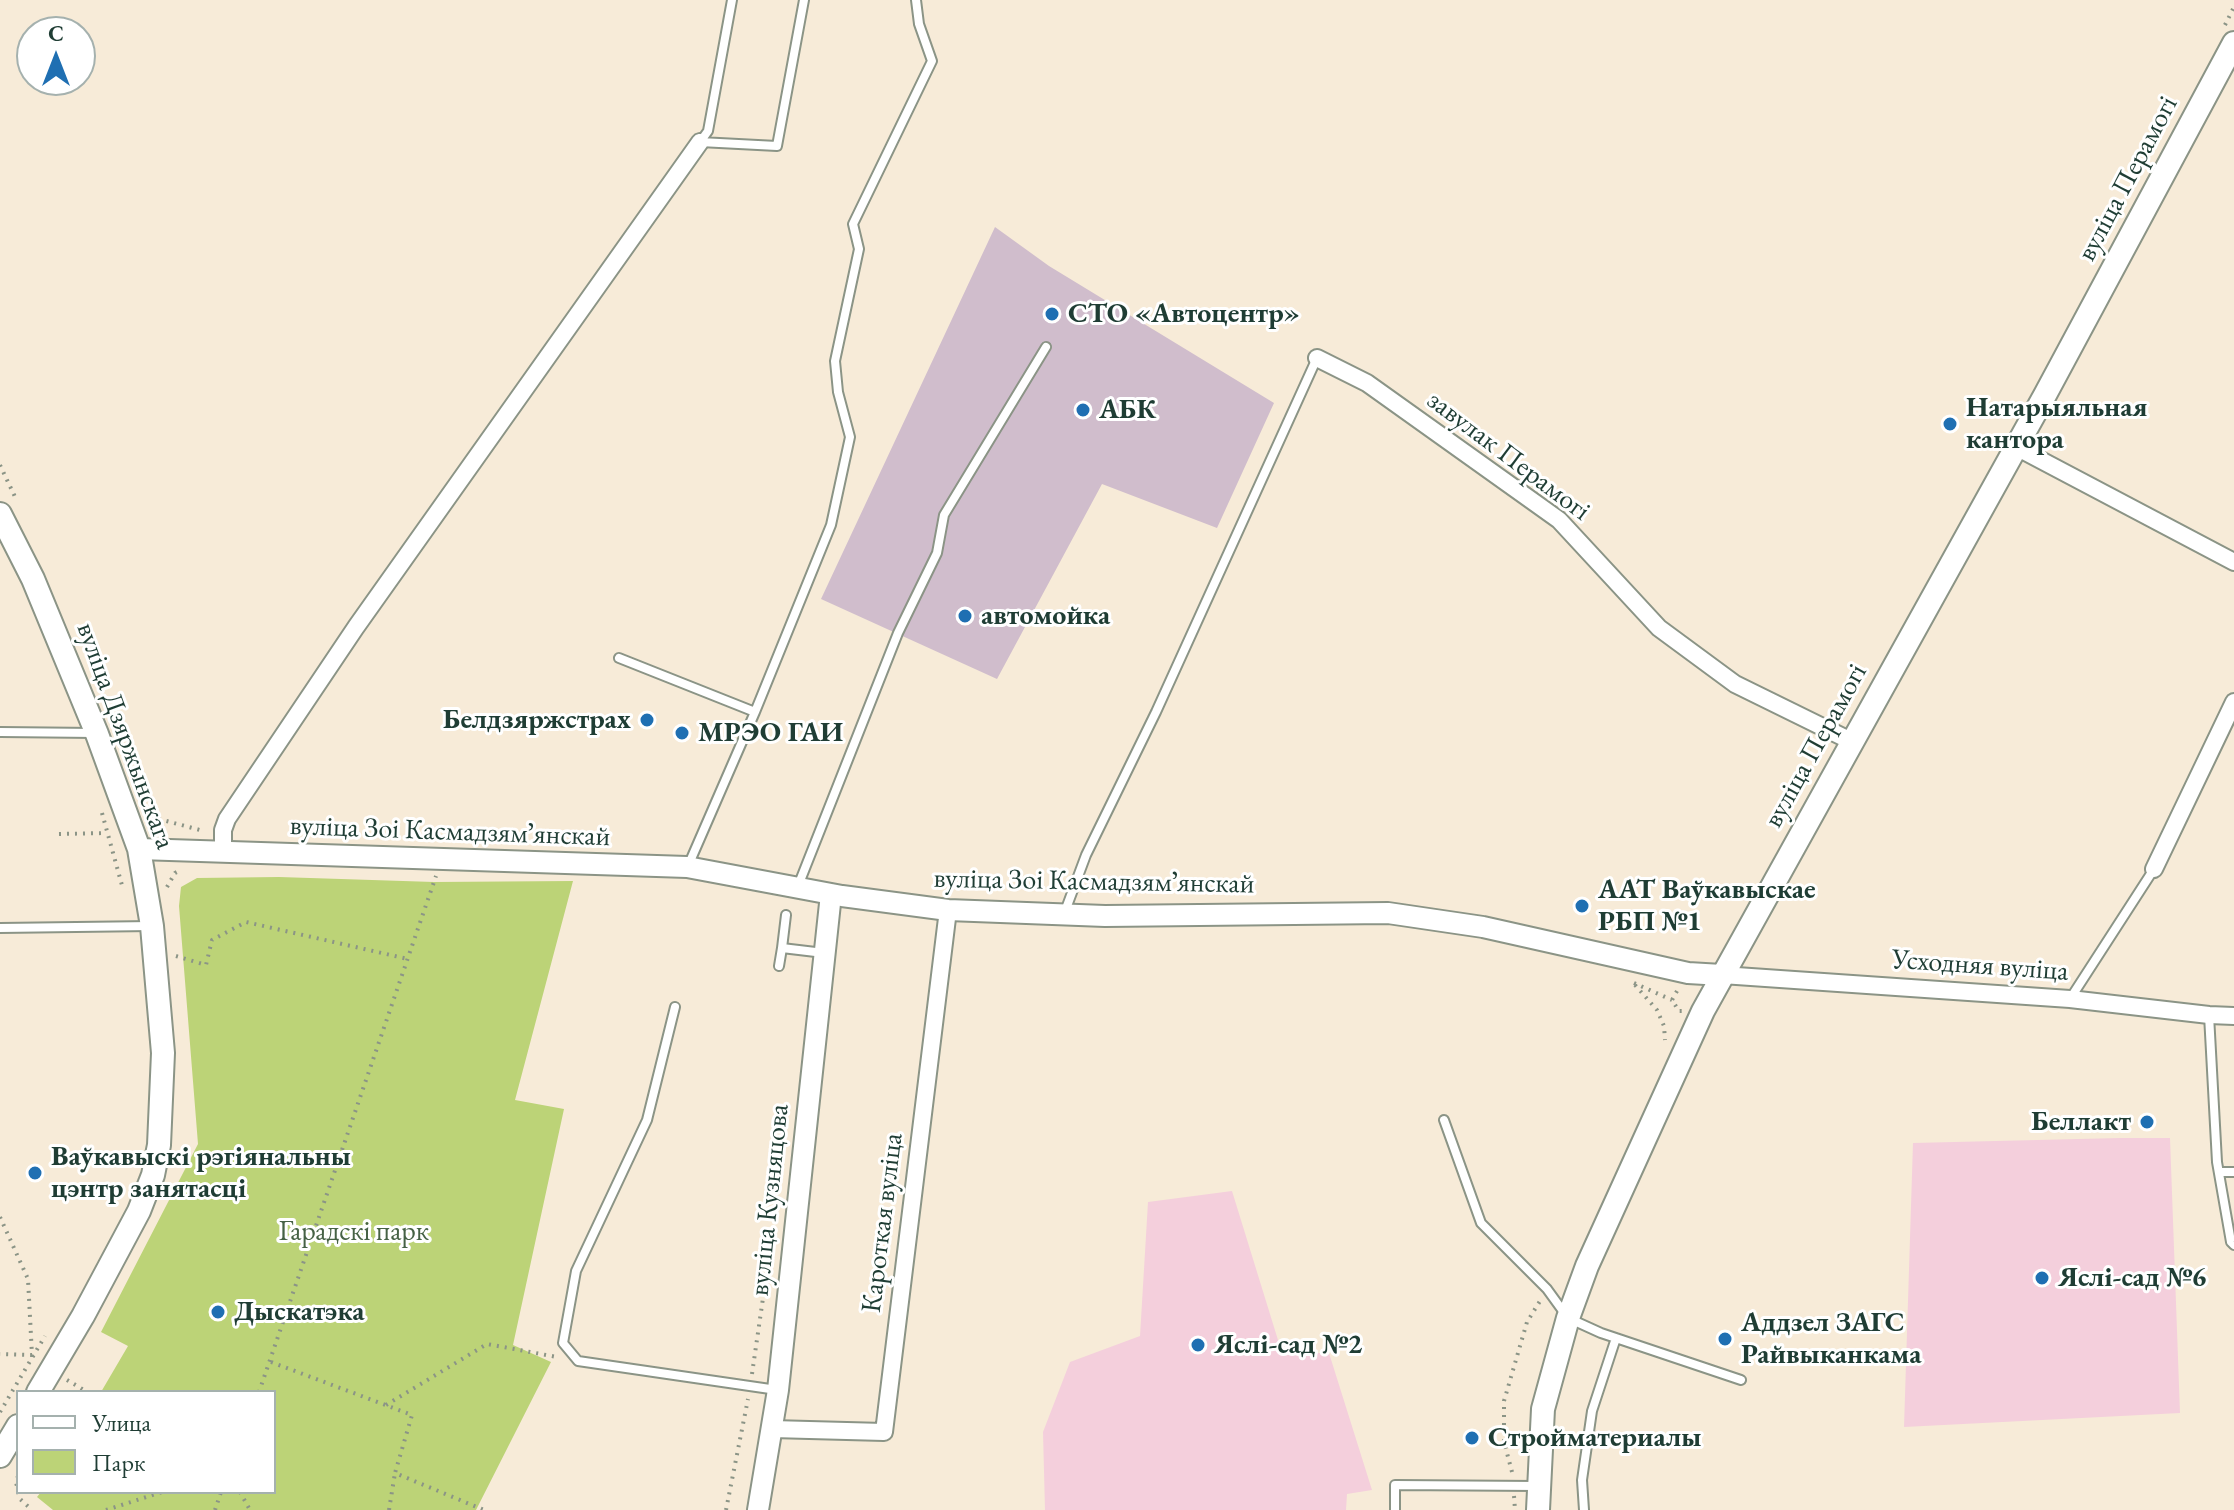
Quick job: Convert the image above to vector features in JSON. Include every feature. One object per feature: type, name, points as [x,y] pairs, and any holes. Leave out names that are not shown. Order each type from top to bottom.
[{"type":"main road","name":"вуліца Перамогі","points":[[1538,1510],[1543,1409],[1568,1318],[1587,1266],[1722,975],[2016,447],[2234,43]]},
{"type":"main road","name":"вуліца Дзяржынскага","points":[[0,514],[33,579],[97,734],[139,849],[143,926],[163,1053],[159,1145],[153,1175],[133,1224],[39,1390]]},
{"type":"main road","points":[[0,1456],[16,1429]]},
{"type":"street","points":[[223,853],[223,830],[227,819],[356,627],[700,142]]},
{"type":"street","name":"завулак Перамогі","points":[[1317,358],[1367,383],[1559,520],[1659,628],[1735,684],[1853,742]]},
{"type":"street","points":[[2016,447],[2234,562]]},
{"type":"street","points":[[2154,869],[2234,702]]},
{"type":"street","name":"вуліца Зоі Касмадзямʼянскай","points":[[139,849],[687,867],[831,894],[948,910],[1063,914],[1388,913],[1483,927],[1688,973],[1722,975]]},
{"type":"street","name":"вуліца Кузняцова","points":[[758,1510],[778,1390],[831,894]]},
{"type":"street","name":"Кароткая вуліца","points":[[772,1429],[884,1432],[948,910]]},
{"type":"street","name":"Усходняя вуліца","points":[[1722,975],[2070,999],[2234,1016]]},
{"type":"lane","points":[[700,142],[708,131],[732,0]]},
{"type":"lane","points":[[700,142],[777,146],[804,0]]},
{"type":"lane","points":[[687,867],[755,712],[831,525],[850,437],[838,392],[835,361],[859,249],[853,224],[932,61],[919,24],[916,0]]},
{"type":"lane","points":[[797,887],[898,633],[937,553],[944,515],[1046,347]]},
{"type":"lane","points":[[1063,914],[1086,855],[1156,712],[1317,358]]},
{"type":"lane","points":[[619,658],[755,712]]},
{"type":"lane","points":[[0,732],[97,734]]},
{"type":"lane","points":[[2070,999],[2154,869]]},
{"type":"lane","points":[[779,966],[786,915]]},
{"type":"lane","points":[[0,928],[143,926]]},
{"type":"lane","points":[[782,948],[825,953]]},
{"type":"lane","points":[[675,1007],[647,1120],[576,1271],[563,1343],[578,1361],[778,1390]]},
{"type":"lane","points":[[2209,1015],[2219,1172],[2234,1245]]},
{"type":"lane","points":[[1444,1120],[1481,1223],[1547,1289],[1568,1318],[1616,1338],[1741,1380]]},
{"type":"lane","points":[[2219,1172],[2234,1172]]},
{"type":"lane","points":[[1584,1510],[1582,1480],[1592,1411],[1616,1338]]},
{"type":"lane","points":[[1395,1510],[1395,1485],[1539,1486]]},
{"type":"path","points":[[100,804],[107,833],[143,926]]},
{"type":"path","points":[[59,834],[107,833]]},
{"type":"path","points":[[260,1390],[437,874]]},
{"type":"path","points":[[171,955],[206,965],[212,940],[246,922],[408,959]]},
{"type":"path","points":[[1634,983],[1657,1010],[1664,1026],[1665,1040]]},
{"type":"path","points":[[0,1217],[28,1279],[32,1355]]},
{"type":"path","points":[[726,1510],[750,1386],[773,1235]]},
{"type":"path","points":[[1515,1510],[1513,1472],[1504,1442],[1504,1401],[1527,1322],[1547,1289]]},
{"type":"path","points":[[0,1412],[48,1331]]},
{"type":"path","points":[[386,1405],[487,1344],[578,1361]]},
{"type":"path","points":[[0,1354],[32,1355]]},
{"type":"path","points":[[271,1362],[412,1415],[395,1473],[389,1510]]},
{"type":"path","points":[[58,1375],[84,1390]]},
{"type":"path","points":[[395,1473],[484,1510]]},
{"type":"path","points":[[19,1494],[32,1510]]},
{"type":"path","points":[[106,1510],[156,1494]]},
{"type":"shaded area","points":[[995,227],[1049,266],[1274,403],[1217,528],[1102,484],[997,679],[821,599]]},
{"type":"shaded area","name":"Яслі-сад №6","points":[[2170,1138],[2180,1413],[1904,1427],[1913,1143]]},
{"type":"shaded area","name":"Яслі-сад №2","points":[[1232,1191],[1282,1353],[1329,1353],[1372,1490],[1347,1494],[1346,1510],[1045,1510],[1043,1432],[1070,1362],[1140,1336],[1148,1202]]},
{"type":"green space","name":"Гарадскі парк","points":[[197,878],[573,881],[515,1100],[564,1109],[513,1345],[551,1362],[476,1510],[53,1510],[37,1497],[39,1494],[276,1494],[276,1390],[102,1390],[128,1346],[101,1332],[198,1144],[179,906],[181,887]]},
{"type":"place","name":"СТО «Автоцентр»","points":[[1052,314]]},
{"type":"place","name":"АБК","points":[[1083,410]]},
{"type":"place","name":"Натарыяльная кантора","points":[[1950,424]]},
{"type":"place","name":"автомойка","points":[[965,616]]},
{"type":"place","name":"Белдзяржстрах","points":[[647,720]]},
{"type":"place","name":"МРЭО ГАИ","points":[[682,733]]},
{"type":"place","name":"ААТ Ваўкавыскае РБП №1","points":[[1582,906]]},
{"type":"place","name":"Беллакт","points":[[2147,1122]]},
{"type":"place","name":"Ваўкавыскі рэгіянальны цэнтр занятасці","points":[[35,1173]]},
{"type":"place","name":"Яслі-сад №6","points":[[2042,1278]]},
{"type":"place","name":"Дыскатэка","points":[[218,1312]]},
{"type":"place","name":"Аддзел ЗАГС Райвыканкама","points":[[1725,1339]]},
{"type":"place","name":"Яслі-сад №2","points":[[1198,1345]]},
{"type":"place","name":"Стройматериалы","points":[[1472,1438]]}]
